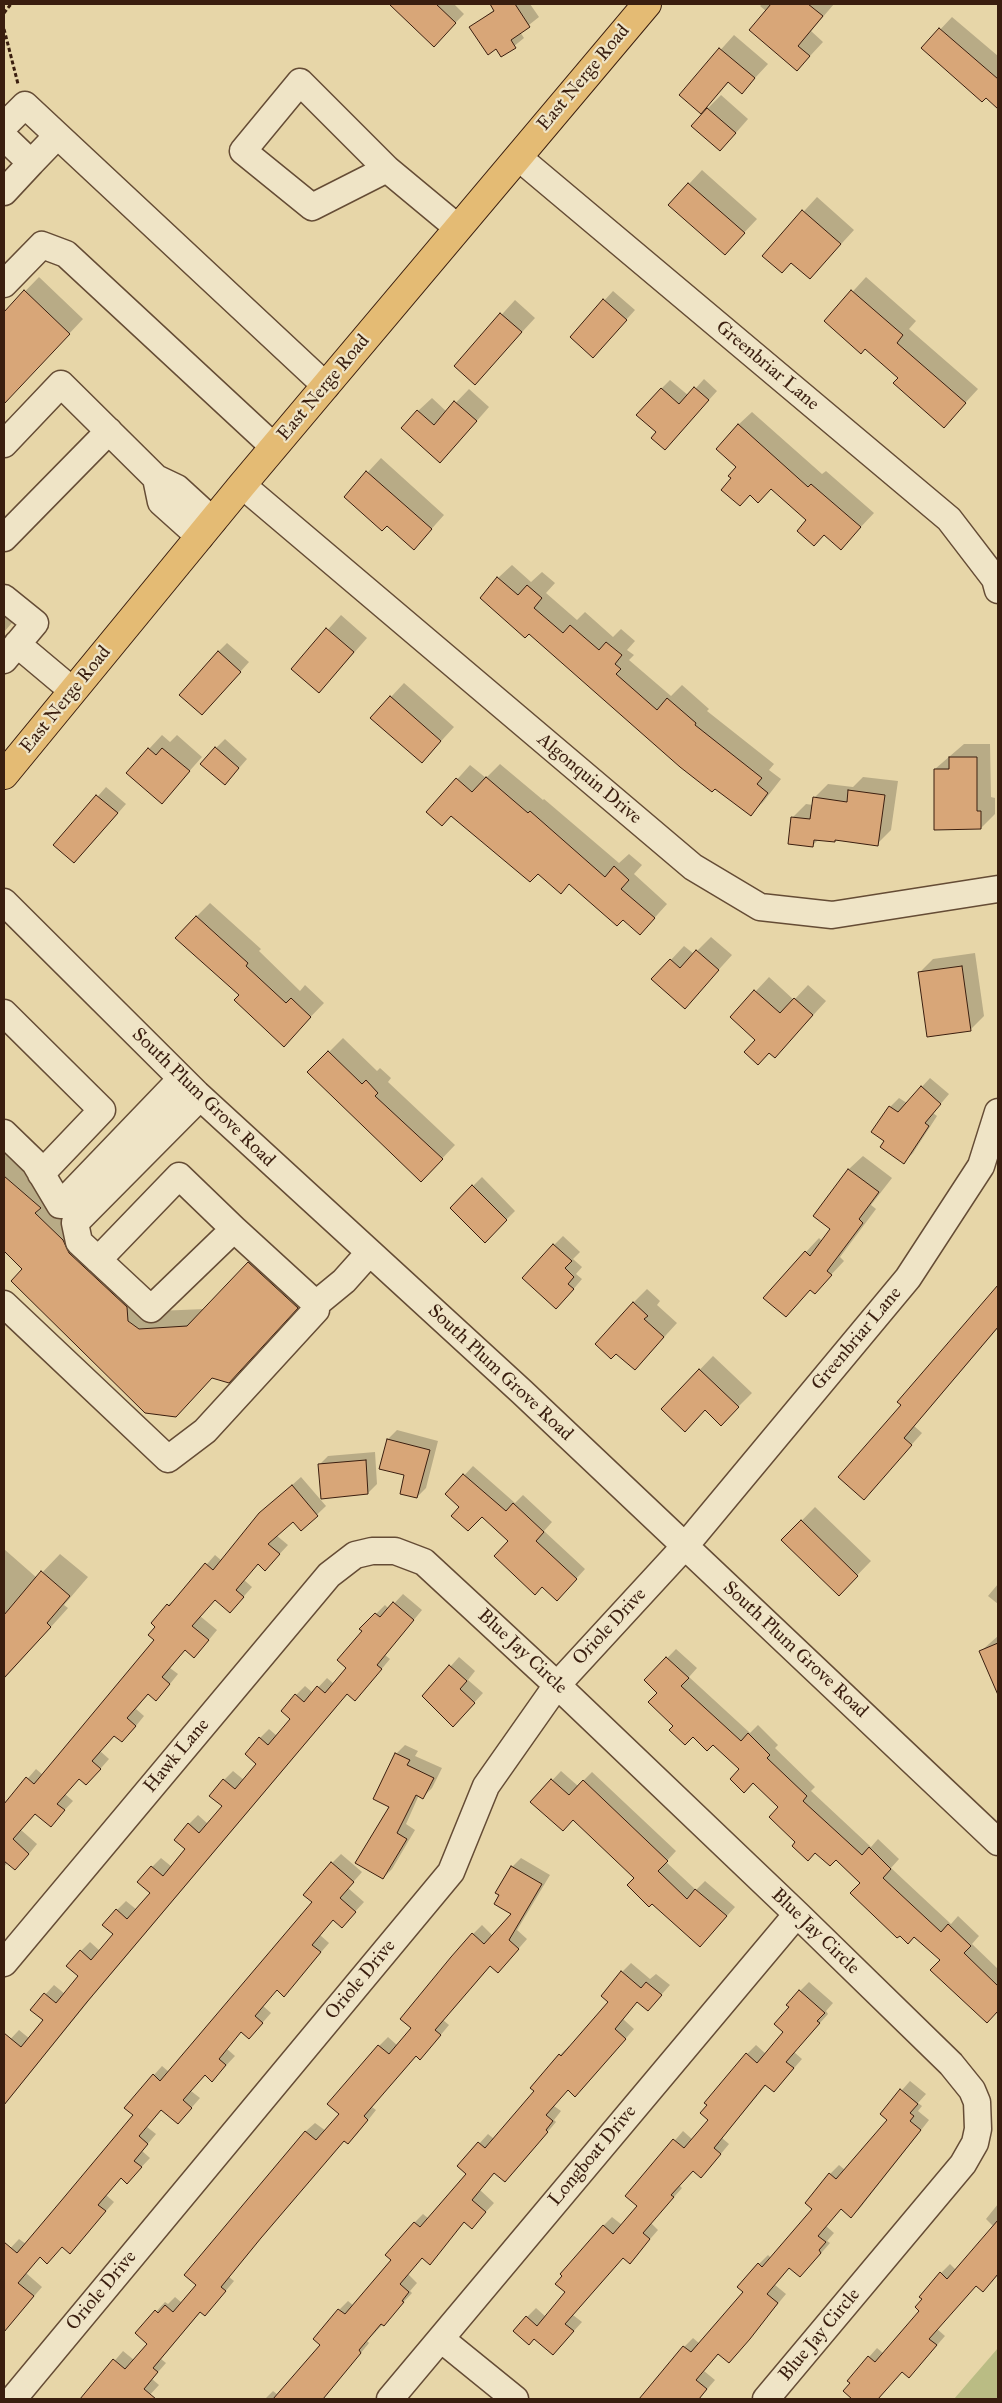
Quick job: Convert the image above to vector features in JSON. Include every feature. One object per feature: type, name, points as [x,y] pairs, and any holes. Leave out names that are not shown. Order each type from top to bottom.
[{"type":"main road","name":"East Nerge Road","points":[[4,776],[242,485],[647,4]]},
{"type":"street","points":[[386,169],[312,208],[243,151],[300,82],[386,169],[458,228]]},
{"type":"street","points":[[4,126],[24,104],[326,386]]},
{"type":"street","points":[[4,192],[57,136]]},
{"type":"street","points":[[4,137],[31,164]]},
{"type":"street","name":"Greenbriar Lane","points":[[518,157],[950,519],[995,579],[998,590]]},
{"type":"street","points":[[4,284],[42,245],[66,254],[274,447]]},
{"type":"street","points":[[4,444],[61,384],[156,478],[177,488],[206,529]]},
{"type":"street","points":[[4,538],[109,431]]},
{"type":"street","name":"Algonquin Drive","points":[[242,485],[693,866],[760,907],[832,916],[998,889]]},
{"type":"street","points":[[4,598],[35,623],[11,652],[73,691]]},
{"type":"street","name":"South Plum Grove Road","points":[[4,902],[200,1097],[522,1392],[998,1842]]},
{"type":"street","points":[[4,1013],[102,1110],[41,1174]]},
{"type":"street","points":[[4,1133],[35,1163],[60,1205],[181,1078]]},
{"type":"street","points":[[200,1097],[75,1224],[79,1242],[151,1309],[234,1229]]},
{"type":"street","name":"Greenbriar Lane","points":[[685,1546],[908,1278],[980,1166],[998,1112]]},
{"type":"street","points":[[4,1304],[168,1459],[205,1430],[316,1310],[316,1304],[179,1176],[98,1260]]},
{"type":"street","points":[[316,1304],[344,1281],[369,1253]]},
{"type":"street","name":"Oriole Drive","points":[[13,2399],[451,1872],[486,1786],[557,1684],[685,1546]]},
{"type":"street","name":"Blue Jay Circle","points":[[356,1555],[372,1551],[395,1551],[424,1562],[557,1684],[797,1914],[964,2078],[976,2102],[978,2129],[975,2143],[963,2164],[766,2399]]},
{"type":"street","name":"Hawk Lane","points":[[4,1963],[329,1575],[356,1555]]},
{"type":"street","name":"Longboat Drive","points":[[390,2399],[797,1914]]},
{"type":"street","points":[[440,2339],[515,2399]]},
{"type":"path","points":[[4,13],[12,4]]},
{"type":"path","points":[[4,29],[18,88]]},
{"type":"green space","points":[[998,2348],[998,2399],[954,2399]]},
{"type":"building","points":[[389,4],[436,4],[456,23],[434,47]]},
{"type":"building","points":[[490,4],[515,4],[530,27],[511,40],[516,48],[501,57],[496,49],[488,55],[469,27],[494,11]]},
{"type":"building","points":[[771,4],[808,4],[823,16],[798,46],[810,56],[797,71],[749,30]]},
{"type":"building","points":[[939,28],[998,79],[998,109],[986,98],[982,102],[921,48]]},
{"type":"building","points":[[719,48],[755,78],[742,94],[728,82],[701,114],[679,95]]},
{"type":"building","points":[[707,108],[736,133],[720,151],[691,126]]},
{"type":"building","points":[[688,183],[745,233],[725,255],[668,205]]},
{"type":"building","points":[[802,210],[841,244],[810,279],[791,263],[782,273],[762,256]]},
{"type":"building","points":[[24,290],[70,334],[4,404],[4,312]]},
{"type":"building","points":[[851,290],[903,335],[897,343],[966,403],[944,428],[893,383],[898,378],[865,349],[861,354],[824,321]]},
{"type":"building","points":[[603,299],[627,320],[593,358],[570,337]]},
{"type":"building","points":[[500,313],[522,332],[475,385],[454,366]]},
{"type":"building","points":[[694,387],[709,400],[665,450],[651,438],[656,432],[636,415],[661,388],[679,404]]},
{"type":"building","points":[[454,401],[477,421],[440,463],[401,428],[417,410],[434,425]]},
{"type":"building","points":[[738,424],[808,487],[811,484],[861,527],[841,550],[824,535],[814,546],[797,531],[806,520],[771,489],[758,503],[750,495],[740,506],[721,490],[731,478],[728,476],[736,467],[716,449]]},
{"type":"building","points":[[366,471],[432,529],[414,550],[387,526],[382,531],[344,497]]},
{"type":"building","points":[[497,577],[518,595],[527,585],[542,598],[534,608],[563,633],[570,625],[599,650],[606,642],[622,655],[615,664],[621,669],[616,674],[657,710],[667,698],[696,723],[695,725],[762,778],[757,784],[768,793],[751,816],[715,789],[712,792],[680,767],[529,634],[525,638],[480,598]]},
{"type":"building","points":[[326,628],[354,652],[319,693],[291,669]]},
{"type":"building","points":[[218,651],[241,672],[202,715],[179,695]]},
{"type":"building","points":[[390,696],[441,741],[422,763],[370,718]]},
{"type":"building","points":[[215,747],[239,768],[225,785],[200,764]]},
{"type":"building","points":[[148,748],[156,755],[162,748],[190,771],[162,804],[126,773]]},
{"type":"building","points":[[949,757],[977,757],[977,811],[981,811],[981,829],[934,830],[934,769],[949,769]]},
{"type":"building","points":[[486,777],[528,813],[530,811],[605,877],[614,866],[629,880],[621,889],[655,918],[640,935],[623,920],[617,926],[569,884],[561,894],[538,874],[530,882],[451,816],[442,826],[426,812],[456,778],[472,792]]},
{"type":"building","points":[[848,790],[885,795],[878,846],[835,840],[835,842],[814,840],[813,847],[788,844],[791,817],[810,819],[813,797],[847,802]]},
{"type":"building","points":[[96,795],[118,813],[74,863],[53,845]]},
{"type":"building","points":[[196,916],[248,963],[246,966],[286,1003],[291,998],[311,1017],[284,1047],[234,1000],[239,995],[175,938]]},
{"type":"building","points":[[696,950],[719,970],[685,1009],[651,979],[670,959],[680,968]]},
{"type":"building","points":[[962,966],[971,1031],[927,1037],[918,972]]},
{"type":"building","points":[[754,990],[780,1013],[794,998],[813,1015],[775,1058],[769,1053],[758,1065],[744,1052],[755,1040],[730,1017]]},
{"type":"building","points":[[328,1051],[362,1084],[366,1080],[378,1093],[375,1096],[443,1159],[421,1182],[307,1072]]},
{"type":"building","points":[[921,1086],[941,1104],[925,1123],[929,1126],[904,1164],[880,1147],[884,1141],[871,1132],[889,1106],[898,1112]]},
{"type":"building","points":[[848,1169],[879,1192],[859,1219],[863,1223],[827,1271],[832,1275],[815,1294],[810,1290],[786,1317],[763,1298],[805,1251],[810,1256],[830,1229],[813,1216]]},
{"type":"building","points":[[4,1176],[41,1208],[35,1213],[63,1240],[69,1253],[127,1307],[128,1321],[139,1329],[187,1326],[248,1262],[298,1308],[229,1383],[212,1378],[176,1417],[145,1413],[11,1281],[22,1269],[4,1251]]},
{"type":"building","points":[[472,1185],[507,1220],[485,1243],[450,1208]]},
{"type":"building","points":[[553,1244],[572,1261],[565,1268],[574,1277],[568,1284],[574,1289],[556,1309],[522,1278]]},
{"type":"building","points":[[998,1285],[998,1327],[904,1438],[912,1445],[864,1500],[838,1477],[901,1405],[897,1402]]},
{"type":"building","points":[[633,1302],[648,1316],[644,1319],[664,1337],[635,1370],[616,1354],[611,1359],[595,1344]]},
{"type":"building","points":[[699,1369],[739,1407],[721,1426],[705,1410],[685,1432],[661,1409]]},
{"type":"building","points":[[387,1439],[430,1450],[417,1498],[400,1494],[404,1475],[379,1469]]},
{"type":"building","points":[[366,1460],[368,1494],[321,1499],[318,1464]]},
{"type":"building","points":[[463,1474],[506,1511],[513,1503],[544,1532],[536,1541],[577,1579],[557,1601],[542,1587],[535,1595],[494,1556],[508,1541],[482,1517],[468,1531],[451,1516],[459,1507],[445,1494]]},
{"type":"building","points":[[292,1485],[318,1516],[301,1531],[293,1522],[268,1544],[280,1554],[265,1571],[258,1564],[236,1590],[244,1597],[230,1613],[215,1600],[192,1626],[209,1640],[194,1658],[185,1650],[162,1677],[170,1684],[156,1701],[148,1694],[127,1718],[136,1726],[122,1742],[114,1736],[92,1761],[101,1769],[86,1785],[79,1779],[57,1804],[65,1810],[51,1827],[35,1814],[13,1839],[29,1854],[15,1870],[4,1861],[4,1804],[26,1777],[34,1784],[154,1640],[148,1635],[155,1627],[151,1623],[167,1604],[169,1606],[205,1563],[213,1570],[259,1513]]},
{"type":"building","points":[[801,1520],[858,1576],[839,1596],[781,1540]]},
{"type":"building","points":[[41,1571],[70,1596],[47,1623],[51,1627],[4,1678],[4,1615]]},
{"type":"building","points":[[393,1602],[414,1620],[377,1665],[382,1669],[355,1701],[347,1694],[87,2002],[4,2105],[4,2033],[21,2047],[43,2020],[30,2010],[44,1993],[56,2003],[78,1976],[66,1966],[80,1950],[91,1960],[113,1934],[102,1925],[116,1909],[127,1919],[150,1893],[137,1882],[151,1866],[163,1876],[185,1849],[174,1840],[188,1823],[199,1833],[222,1806],[209,1796],[223,1779],[235,1789],[256,1764],[245,1754],[259,1737],[268,1745],[290,1719],[281,1711],[295,1694],[304,1702],[317,1686],[325,1693],[346,1668],[337,1660],[362,1631],[359,1629],[375,1613],[380,1617]]},
{"type":"building","points":[[998,1643],[998,1695],[979,1651]]},
{"type":"building","points":[[666,1657],[689,1678],[681,1686],[741,1741],[748,1733],[770,1755],[767,1758],[807,1796],[803,1801],[862,1855],[869,1847],[891,1869],[883,1878],[941,1932],[948,1924],[971,1946],[964,1953],[998,1986],[998,2011],[987,2023],[930,1970],[940,1960],[914,1937],[908,1944],[900,1936],[897,1938],[850,1893],[860,1883],[836,1860],[830,1866],[815,1853],[808,1861],[792,1846],[795,1842],[769,1817],[778,1807],[753,1783],[744,1793],[730,1779],[739,1769],[713,1745],[707,1751],[693,1737],[685,1745],[669,1730],[673,1726],[648,1702],[657,1693],[644,1680]]},
{"type":"building","points":[[449,1665],[467,1681],[460,1689],[475,1703],[453,1727],[422,1696]]},
{"type":"building","points":[[395,1753],[410,1760],[407,1765],[434,1778],[423,1799],[416,1795],[397,1833],[407,1839],[383,1879],[355,1863],[389,1807],[373,1799]]},
{"type":"building","points":[[551,1779],[569,1795],[583,1780],[668,1861],[658,1871],[687,1899],[695,1889],[727,1916],[700,1947],[652,1904],[649,1907],[627,1885],[634,1878],[573,1820],[563,1831],[530,1802]]},
{"type":"building","points":[[331,1862],[354,1882],[340,1898],[356,1912],[342,1928],[333,1920],[312,1945],[321,1952],[284,1997],[277,1990],[255,2016],[263,2023],[249,2039],[241,2032],[219,2059],[226,2065],[212,2082],[205,2075],[183,2100],[192,2108],[178,2124],[161,2110],[139,2136],[148,2144],[134,2161],[142,2167],[127,2184],[121,2178],[98,2205],[106,2211],[70,2254],[62,2247],[47,2264],[40,2257],[18,2283],[34,2296],[4,2332],[4,2242],[17,2253],[133,2115],[124,2108],[153,2074],[160,2081],[312,1902],[303,1895]]},
{"type":"building","points":[[511,1866],[542,1884],[509,1940],[519,1949],[498,1973],[490,1966],[435,2030],[441,2035],[420,2060],[416,2056],[364,2116],[368,2120],[348,2144],[344,2141],[261,2238],[221,2287],[226,2291],[205,2316],[200,2312],[153,2368],[158,2372],[144,2389],[156,2399],[80,2399],[113,2359],[125,2369],[147,2344],[135,2333],[155,2310],[158,2313],[165,2305],[173,2312],[196,2285],[184,2275],[305,2131],[316,2140],[339,2114],[327,2104],[378,2045],[389,2054],[411,2028],[400,2019],[472,1933],[484,1944],[511,1914],[494,1904],[499,1895],[495,1893]]},
{"type":"building","points":[[621,1971],[641,1988],[646,1982],[662,1995],[648,2011],[637,2002],[615,2029],[626,2039],[575,2097],[568,2090],[546,2115],[553,2121],[546,2130],[548,2132],[505,2182],[494,2173],[472,2200],[486,2212],[472,2229],[464,2222],[430,2265],[422,2258],[400,2284],[409,2292],[402,2301],[404,2302],[384,2326],[381,2324],[359,2350],[361,2353],[323,2399],[273,2399],[320,2345],[313,2339],[338,2309],[345,2314],[391,2260],[385,2255],[414,2222],[420,2227],[466,2174],[457,2166],[478,2142],[485,2148],[534,2091],[530,2088],[608,2002],[601,1996]]},
{"type":"building","points":[[799,1990],[825,2013],[817,2021],[820,2023],[786,2062],[794,2068],[774,2092],[765,2085],[714,2148],[721,2154],[701,2178],[693,2171],[671,2195],[674,2197],[643,2233],[650,2239],[630,2264],[623,2258],[565,2324],[574,2331],[553,2355],[534,2339],[529,2345],[513,2331],[526,2316],[537,2326],[565,2292],[555,2284],[562,2276],[560,2274],[603,2225],[613,2234],[637,2206],[625,2196],[673,2139],[684,2148],[708,2120],[700,2113],[707,2105],[704,2103],[746,2053],[757,2063],[783,2032],[774,2024],[789,2007],[786,2005]]},
{"type":"building","points":[[900,2089],[918,2104],[910,2113],[914,2116],[910,2121],[921,2130],[851,2218],[841,2209],[818,2236],[826,2242],[819,2250],[821,2253],[800,2277],[789,2268],[767,2294],[778,2303],[750,2339],[729,2363],[718,2354],[696,2380],[707,2389],[699,2399],[639,2399],[683,2346],[691,2352],[743,2292],[737,2287],[758,2263],[762,2267],[812,2209],[805,2203],[829,2173],[836,2179],[887,2120],[880,2114]]},
{"type":"building","points":[[998,2220],[998,2274],[983,2292],[976,2286],[929,2339],[937,2345],[909,2378],[902,2372],[878,2399],[852,2399],[843,2391],[850,2383],[847,2381],[868,2356],[875,2362],[919,2311],[915,2307],[922,2299],[919,2297],[940,2272],[947,2279]]}]
